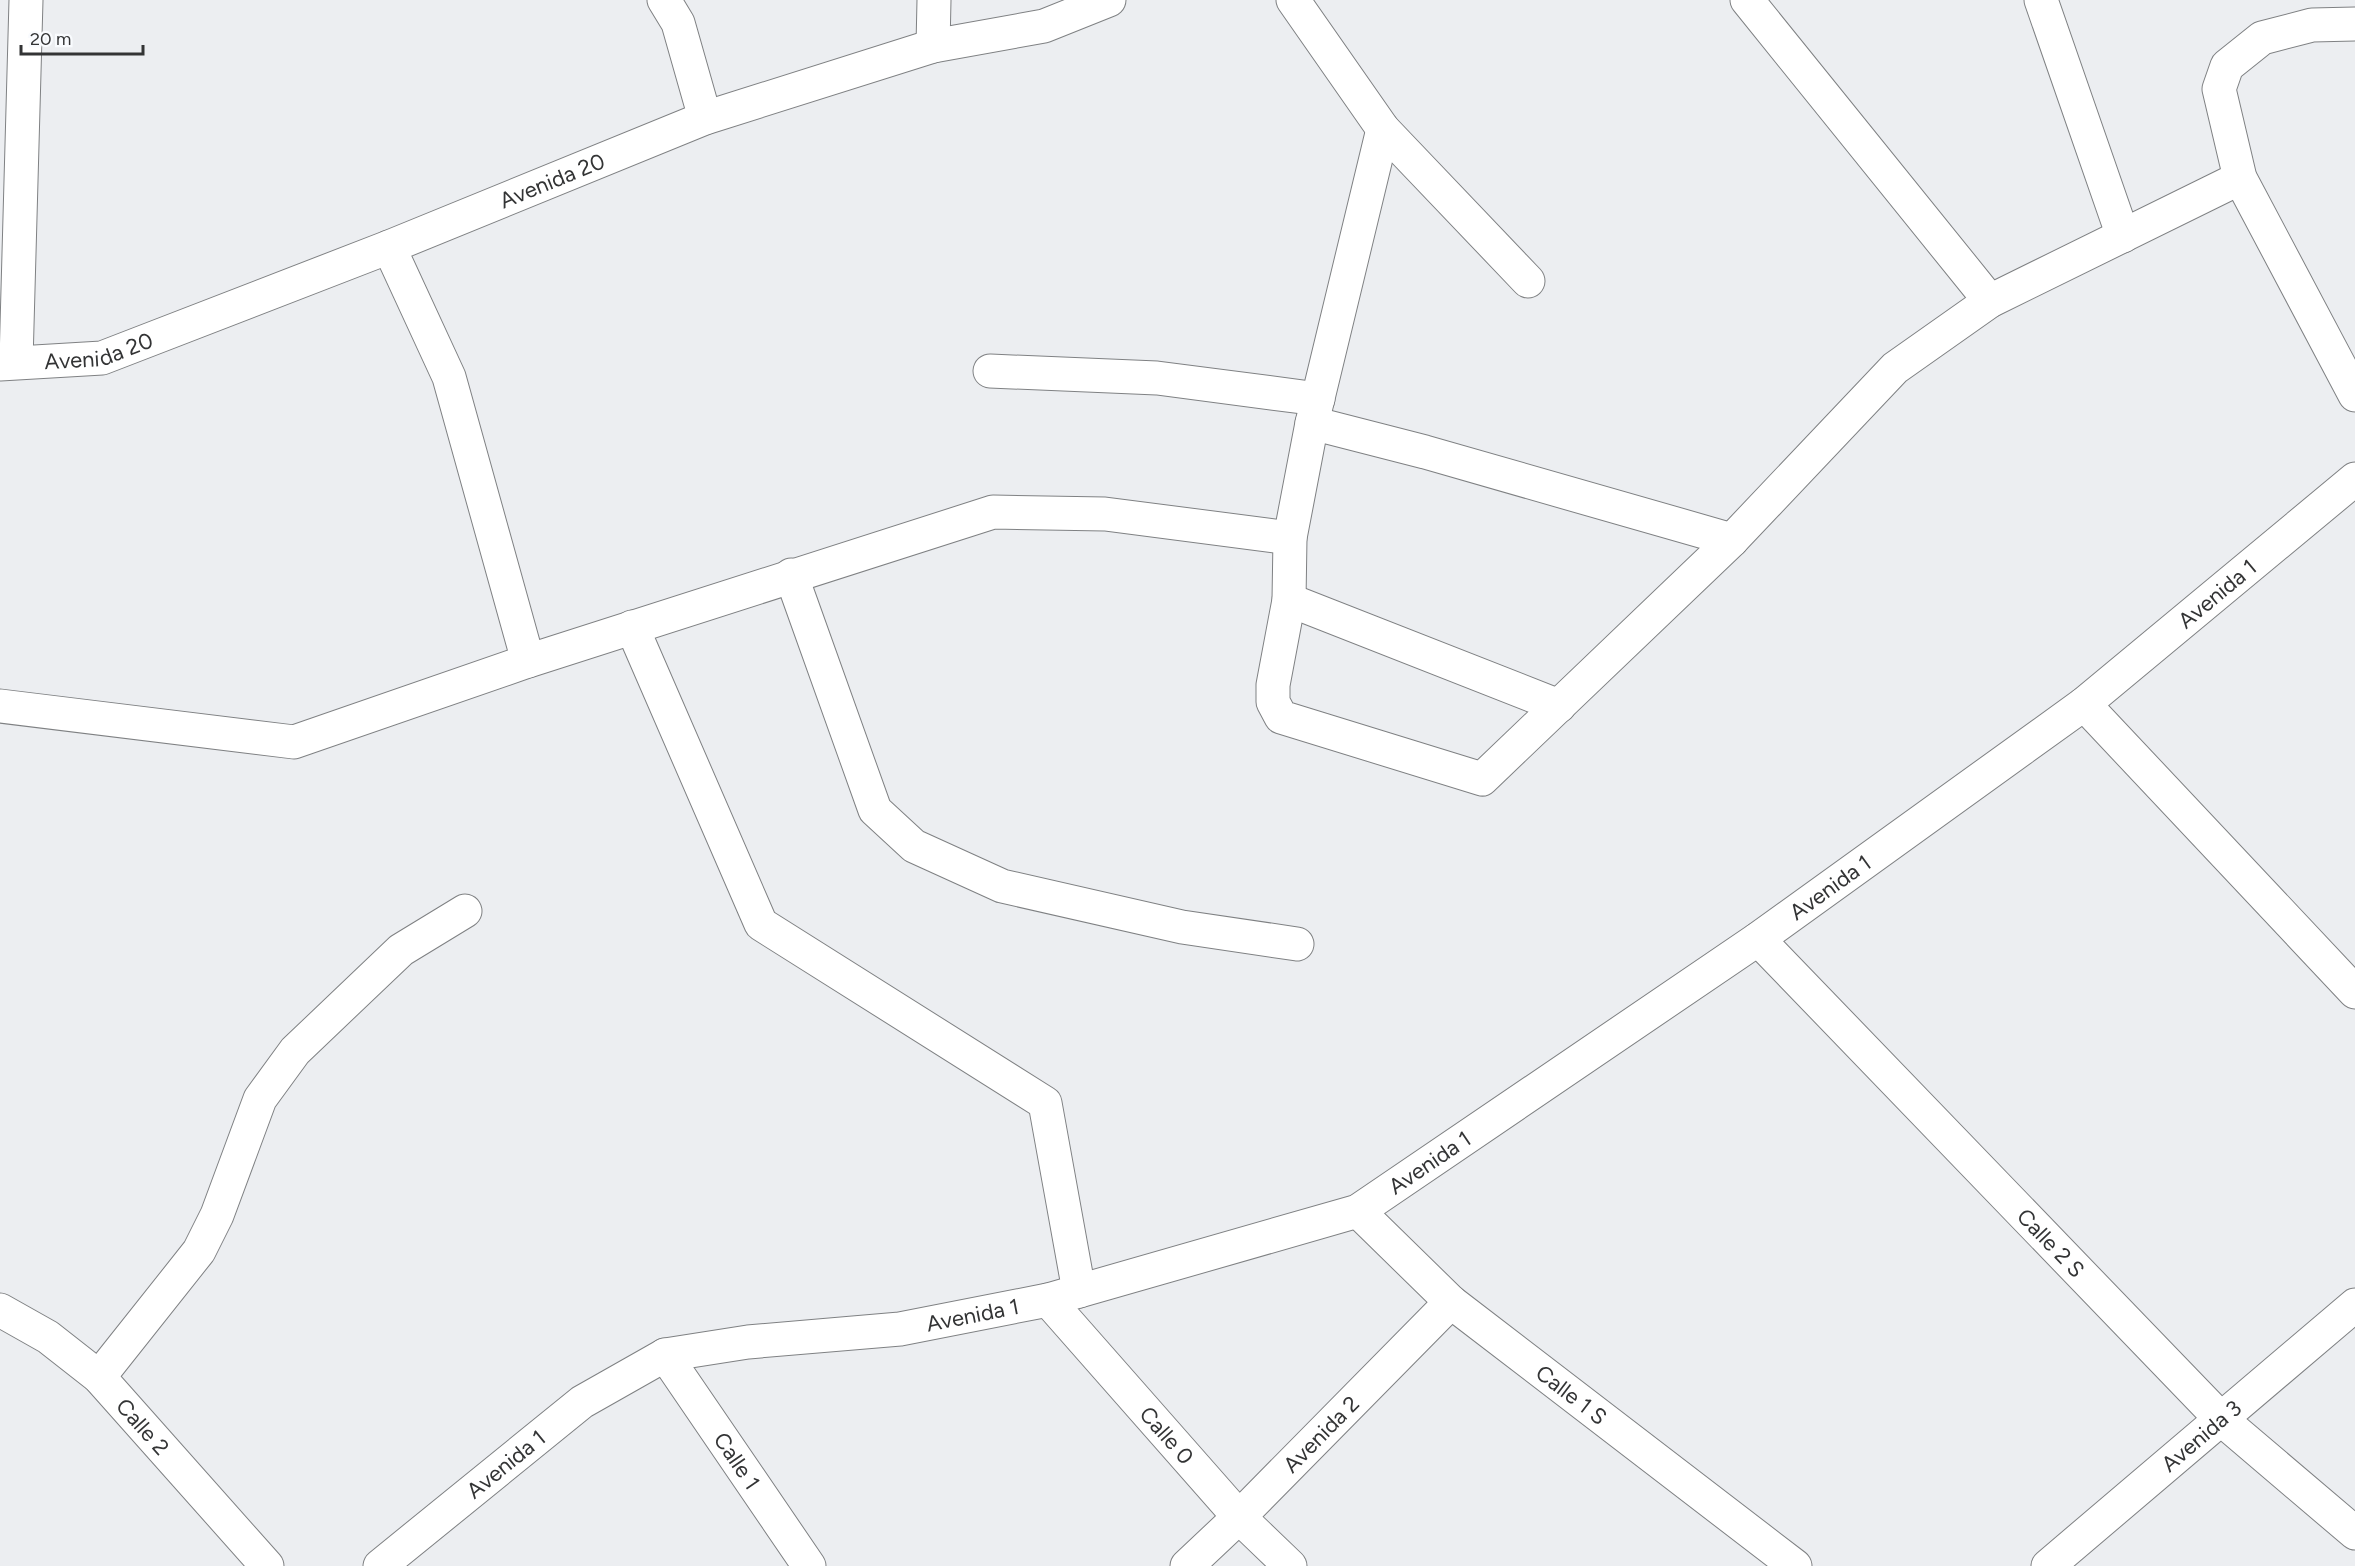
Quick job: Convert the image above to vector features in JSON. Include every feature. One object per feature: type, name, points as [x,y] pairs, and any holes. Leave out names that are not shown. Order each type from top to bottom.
[{"type":"street","points":[[8,363],[26,0]]},
{"type":"street","points":[[664,0],[678,23],[705,118]]},
{"type":"street","points":[[933,46],[934,0]]},
{"type":"street","name":"Avenida 20","points":[[8,363],[102,358],[389,247],[705,118],[933,46],[1044,26],[1109,0]]},
{"type":"street","points":[[1293,0],[1383,129],[1528,281]]},
{"type":"street","points":[[1747,0],[1990,302]]},
{"type":"street","points":[[2041,0],[2122,236]]},
{"type":"street","points":[[2355,24],[2312,25],[2262,38],[2227,66],[2218,89],[2240,178],[2355,395]]},
{"type":"street","points":[[1383,129],[1315,411],[1290,538],[1289,600],[1273,685],[1273,702],[1281,717],[1482,779],[1732,540],[1895,368],[1990,302],[2240,178]]},
{"type":"street","points":[[389,247],[449,377],[528,661]]},
{"type":"street","points":[[990,371],[1157,378],[1315,411],[1425,452],[1732,540]]},
{"type":"street","name":"Avenida 1","points":[[380,1566],[582,1402],[665,1355],[748,1342],[900,1329],[1048,1300],[1358,1211],[1758,939],[2084,704],[2355,479]]},
{"type":"street","points":[[0,706],[294,742],[528,661],[993,512],[1105,514],[1290,538]]},
{"type":"street","points":[[790,576],[874,810],[914,846],[1002,886],[1182,927],[1297,944]]},
{"type":"street","points":[[1289,600],[1559,706]]},
{"type":"street","points":[[632,627],[761,924],[1045,1103],[1079,1291]]},
{"type":"street","points":[[2084,704],[2355,992]]},
{"type":"street","points":[[99,1377],[200,1251],[217,1215],[260,1099],[295,1051],[401,950],[465,910]]},
{"type":"street","name":"Calle 2 S","points":[[1758,939],[2221,1419],[2355,1533]]},
{"type":"street","name":"Calle 1 S","points":[[1358,1211],[1452,1302],[1795,1566]]},
{"type":"street","name":"Calle 0","points":[[1048,1300],[1239,1517],[1290,1566]]},
{"type":"street","name":"Avenida 2","points":[[1187,1566],[1239,1517],[1452,1302]]},
{"type":"street","name":"Avenida 3","points":[[2048,1566],[2355,1305]]},
{"type":"street","name":"Calle 2","points":[[0,1310],[48,1337],[99,1377],[267,1566]]},
{"type":"street","name":"Calle 1","points":[[665,1355],[809,1566]]}]
